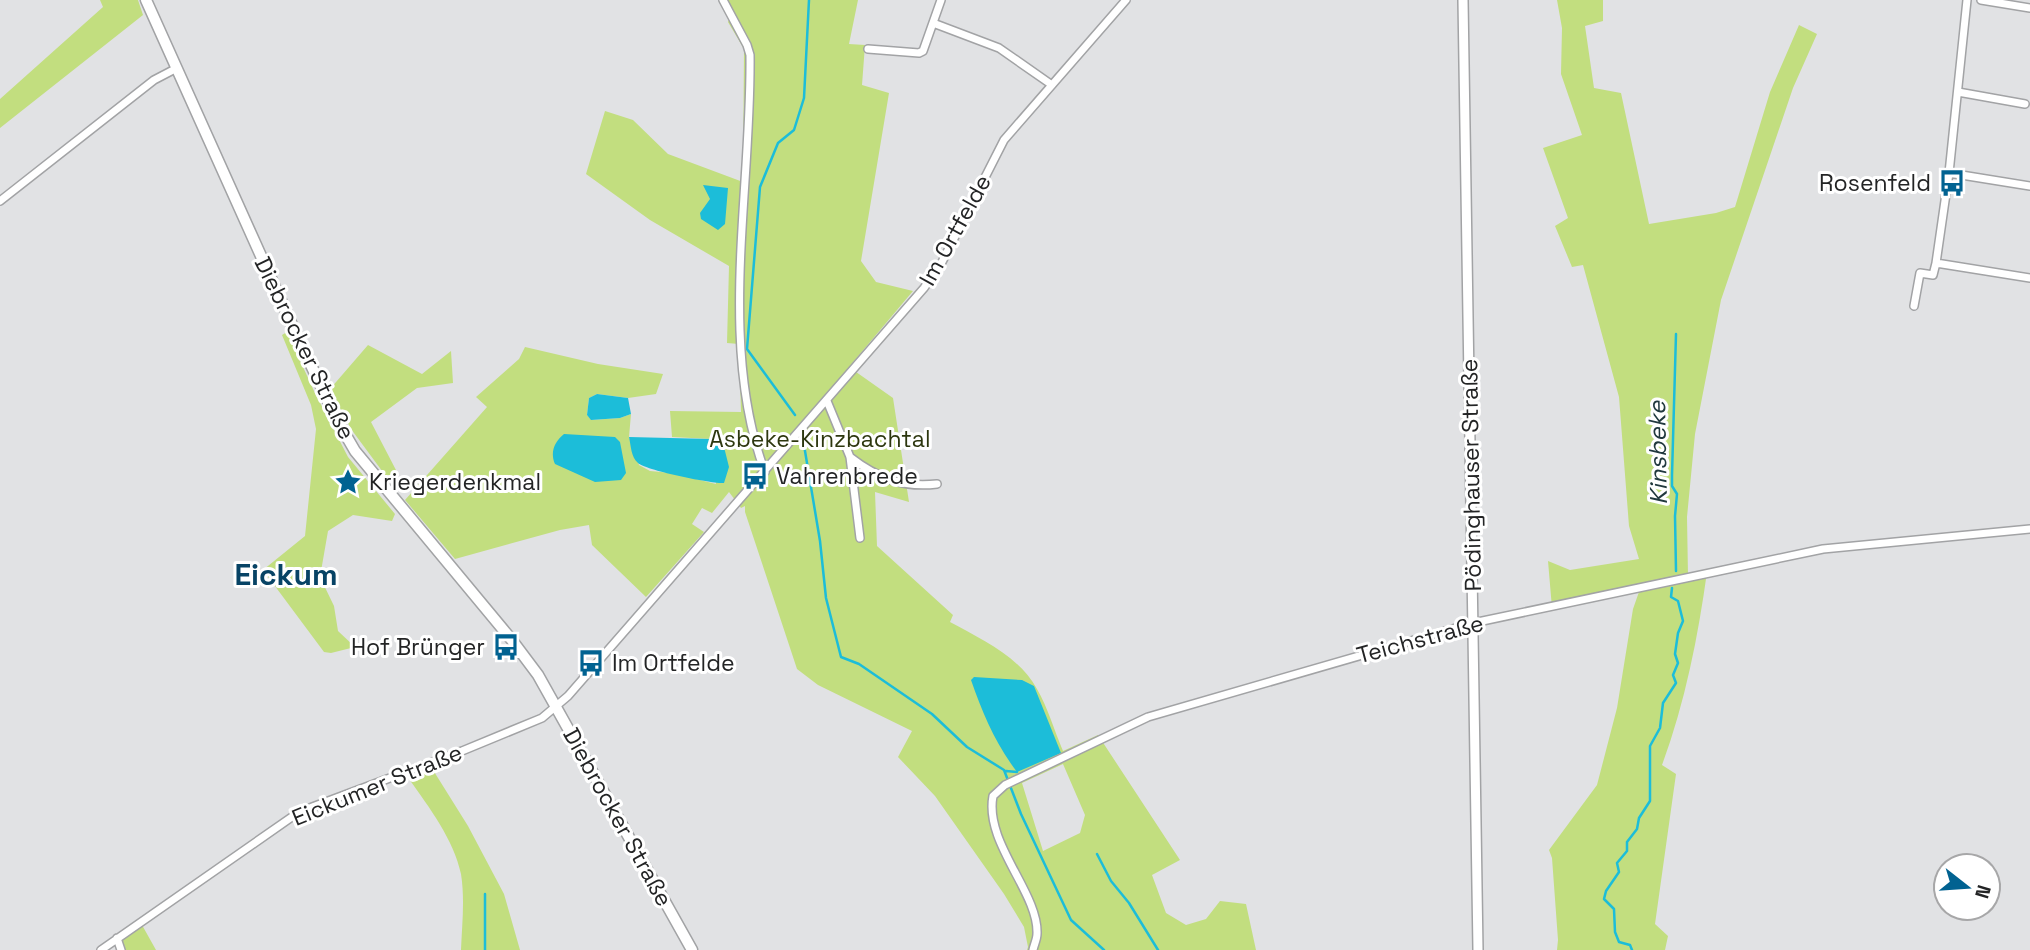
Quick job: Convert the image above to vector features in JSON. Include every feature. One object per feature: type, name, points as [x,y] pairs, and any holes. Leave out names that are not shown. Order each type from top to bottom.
[{"type":"main road","name":"Diebrocker Straße","points":[[146,0],[337,421],[355,451],[517,648],[556,706],[692,950]]},
{"type":"street","points":[[723,0],[750,55],[741,261],[741,335],[746,408],[765,472]]},
{"type":"street","points":[[868,49],[919,53],[923,51],[941,0]]},
{"type":"street","name":"Im Ortfelde","points":[[556,706],[568,696],[765,472],[933,276],[953,242],[1000,146],[1126,0]]},
{"type":"street","name":"Pödinghauser Straße","points":[[1463,0],[1478,950]]},
{"type":"street","points":[[1914,306],[1920,273],[1933,275],[1936,263],[1949,173],[1967,0]]},
{"type":"street","points":[[1981,0],[2030,8]]},
{"type":"street","points":[[933,23],[999,48],[1052,85]]},
{"type":"street","points":[[0,201],[154,80],[177,68]]},
{"type":"street","points":[[1958,92],[2025,104]]},
{"type":"street","points":[[1949,173],[2030,186]]},
{"type":"street","points":[[1936,263],[2030,278]]},
{"type":"street","points":[[827,401],[850,457],[860,538]]},
{"type":"street","points":[[850,457],[900,483],[916,486],[937,484]]},
{"type":"street","name":"Teichstraße","points":[[1033,950],[1037,934],[1035,918],[1005,853],[992,817],[993,796],[1003,786],[1148,717],[1473,623],[1823,549],[2030,529]]},
{"type":"street","name":"Eickumer Straße","points":[[101,950],[299,812],[542,718],[556,706]]},
{"type":"street","points":[[117,939],[121,950]]},
{"type":"green space","points":[[100,0],[138,0],[143,15],[0,128],[0,99],[103,7]]},
{"type":"green space","name":"Asbeke-Kinzbachtal","points":[[725,0],[858,0],[849,44],[865,45],[862,85],[889,93],[861,261],[876,282],[913,291],[849,367],[893,398],[909,502],[875,492],[877,546],[953,615],[950,622],[986,642],[1020,667],[1041,696],[1063,751],[1098,735],[1180,860],[1152,875],[1166,913],[1186,925],[1206,919],[1220,901],[1246,904],[1256,950],[1027,950],[1024,927],[1004,894],[935,796],[898,757],[912,731],[818,685],[797,669],[745,506],[741,508],[729,492],[712,513],[702,508],[692,524],[704,532],[646,597],[592,545],[589,525],[560,530],[455,559],[405,500],[487,407],[476,397],[519,359],[525,347],[598,364],[663,374],[656,394],[628,398],[597,394],[589,398],[587,415],[592,420],[620,418],[631,414],[629,437],[639,465],[650,471],[672,473],[716,484],[711,439],[672,437],[670,411],[741,412],[739,344],[727,343],[729,266],[650,220],[586,174],[605,111],[633,120],[668,154],[743,182],[744,49],[728,22],[731,15]],"holes":[[[1063,764],[1085,815],[1080,833],[1043,851],[1022,783]]]},
{"type":"green space","points":[[1557,0],[1603,0],[1603,21],[1585,26],[1594,88],[1621,93],[1649,224],[1716,213],[1735,207],[1770,92],[1799,25],[1817,34],[1793,88],[1721,300],[1695,434],[1687,517],[1688,576],[1707,572],[1690,670],[1662,765],[1676,774],[1655,924],[1668,936],[1665,950],[1557,950],[1552,858],[1549,850],[1597,785],[1617,708],[1633,609],[1640,589],[1552,608],[1548,561],[1570,570],[1639,559],[1629,526],[1619,397],[1583,265],[1572,267],[1555,226],[1568,218],[1543,148],[1582,135],[1561,74],[1562,28]]},
{"type":"green space","points":[[287,332],[348,457],[395,514],[392,521],[353,515],[328,531],[320,577],[334,606],[338,631],[355,647],[331,653],[324,652],[263,570],[305,536],[316,429],[311,405],[282,335]]},
{"type":"green space","points":[[368,345],[422,374],[451,351],[453,383],[417,388],[371,422],[397,472],[388,479],[351,429],[330,389]]},
{"type":"green space","points":[[433,770],[468,826],[504,894],[520,950],[461,950],[463,893],[458,861],[440,824],[409,779]]},
{"type":"green space","points":[[142,925],[156,950],[125,950],[121,940]]},
{"type":"water","points":[[703,185],[728,188],[725,224],[718,230],[701,219],[700,213],[710,199]]},
{"type":"water","points":[[597,394],[628,398],[631,414],[620,418],[591,420],[587,415],[589,398]]},
{"type":"water","points":[[564,434],[615,437],[620,442],[626,473],[621,480],[595,482],[555,464],[554,448]]},
{"type":"water","points":[[629,437],[711,439],[723,443],[729,467],[724,483],[679,476],[643,466],[634,458]]},
{"type":"water","points":[[974,677],[1022,680],[1034,686],[1061,753],[1017,772],[1002,750],[985,716],[971,680]]},
{"type":"waterway","points":[[795,415],[747,349],[760,187],[778,143],[794,130],[804,98],[809,0]]},
{"type":"waterway","name":"Kinsbeke","points":[[1676,334],[1672,475],[1672,486],[1677,494],[1676,571]]},
{"type":"waterway","points":[[804,445],[820,541],[826,598],[841,657],[859,664],[932,714],[967,747],[1004,770],[1021,814],[1071,920],[1104,950]]},
{"type":"waterway","name":"Kinsbeke","points":[[1632,950],[1630,945],[1619,942],[1615,932],[1614,909],[1604,899],[1606,891],[1619,872],[1617,863],[1627,851],[1627,842],[1637,829],[1639,818],[1650,801],[1650,746],[1660,728],[1663,703],[1676,683],[1673,675],[1678,663],[1675,654],[1683,621],[1678,601],[1671,597],[1672,588]]},
{"type":"waterway","points":[[1006,771],[1017,772]]},
{"type":"waterway","points":[[1097,854],[1111,881],[1129,903],[1158,950]]},
{"type":"waterway","points":[[485,894],[485,950]]},
{"type":"place","name":"Rosenfeld","points":[[1952,183]]},
{"type":"place","name":"Vahrenbrede","points":[[755,476]]},
{"type":"place","name":"Kriegerdenkmal","points":[[348,482]]},
{"type":"place","name":"Hof Brünger","points":[[506,647]]},
{"type":"place","name":"Im Ortfelde","points":[[591,663]]},
{"type":"district","name":"Eickum","points":[[286,575]]}]
